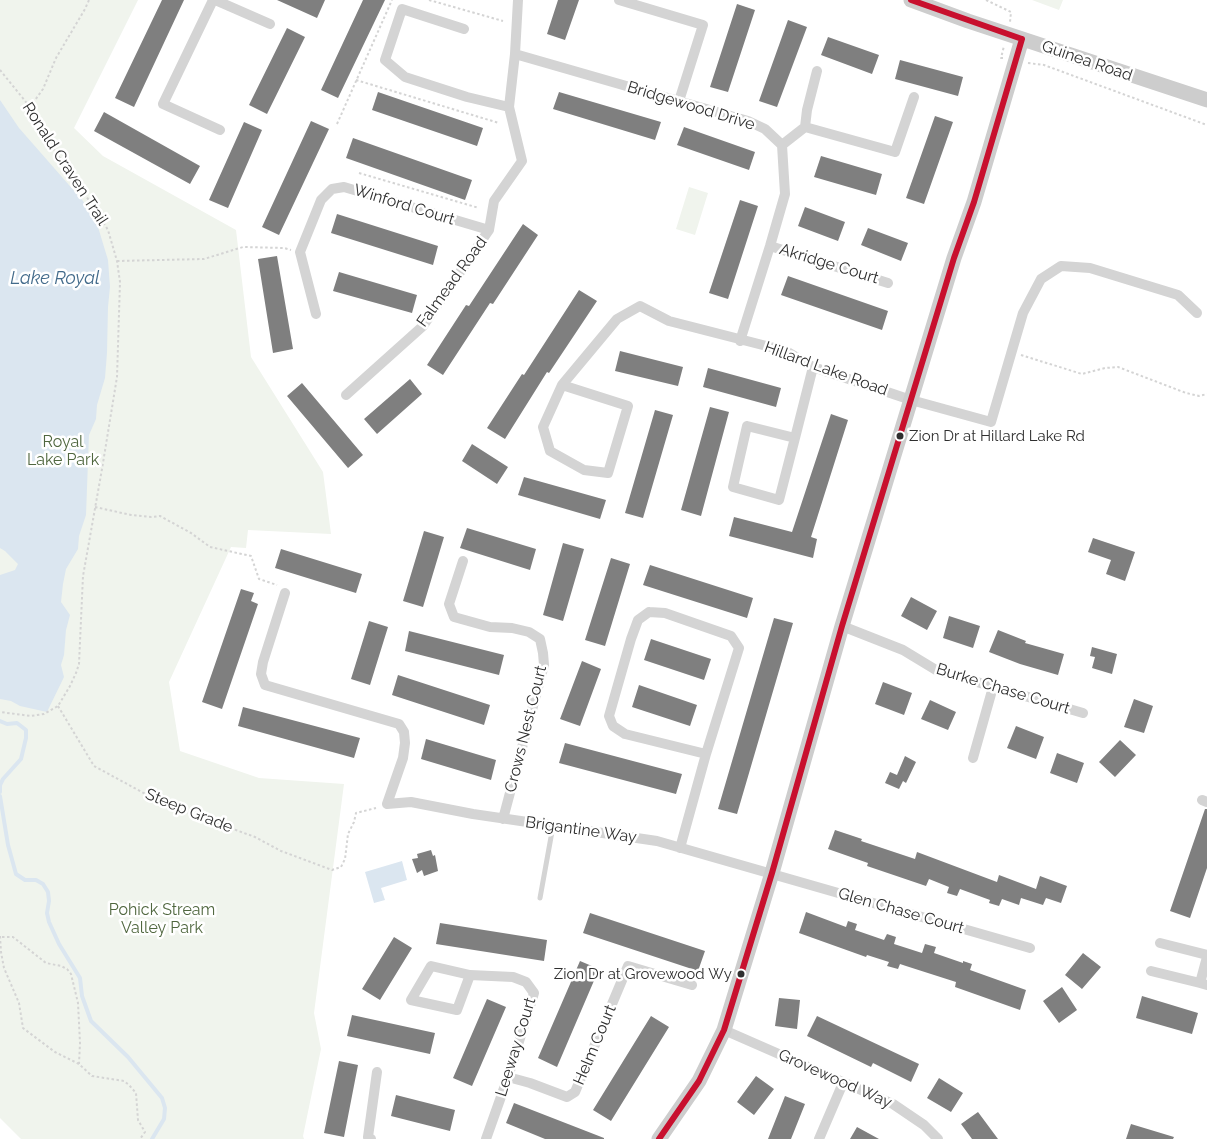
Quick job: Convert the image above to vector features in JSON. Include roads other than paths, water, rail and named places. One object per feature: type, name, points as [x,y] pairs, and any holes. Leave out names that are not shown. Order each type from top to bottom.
[{"type":"street","points":[[220,130],[163,104],[214,0],[270,24]]},
{"type":"street","name":"Falmead Road","points":[[346,395],[423,326],[489,230],[494,201],[522,161],[509,107],[515,54],[518,0]]},
{"type":"street","points":[[619,0],[703,24],[679,101]]},
{"type":"street","name":"Guinea Road","points":[[911,0],[1207,100]]},
{"type":"street","points":[[464,29],[402,8],[385,60],[405,77],[468,97],[509,107]]},
{"type":"street","points":[[659,1139],[699,1081],[724,1030],[772,874],[842,626],[954,258],[974,202],[1008,59],[1022,39]]},
{"type":"street","name":"Bridgewood Drive","points":[[515,54],[748,121],[765,129],[782,145]]},
{"type":"street","points":[[740,341],[785,194],[782,145],[805,127],[807,110],[817,71]]},
{"type":"street","points":[[805,127],[895,152],[914,97]]},
{"type":"street","name":"Winford Court","points":[[316,314],[300,252],[321,200],[332,189],[344,187],[489,230]]},
{"type":"street","name":"Akridge Court","points":[[770,246],[888,283]]},
{"type":"street","name":"Hillard Lake Road","points":[[562,385],[617,319],[640,306],[669,322],[786,351],[813,367],[912,400],[991,422],[1024,313],[1041,279],[1061,266],[1090,268],[1178,295],[1197,313]]},
{"type":"street","points":[[795,438],[747,426],[733,487],[779,500],[795,438],[813,367]]},
{"type":"street","points":[[562,385],[628,406],[608,473],[584,470],[550,451],[543,427],[562,385]]},
{"type":"street","name":"Crows Nest Court","points":[[463,561],[449,604],[454,617],[490,627],[512,628],[529,632],[540,639],[543,653],[544,665],[503,818]]},
{"type":"street","name":"Brigantine Way","points":[[285,593],[263,662],[261,674],[265,685],[399,724],[404,732],[403,758],[387,804],[411,802],[473,814],[657,841],[772,874]]},
{"type":"street","points":[[680,848],[706,754],[739,648],[731,636],[665,613],[648,612],[638,620],[631,639],[609,716],[613,726],[625,734],[706,754]]},
{"type":"street","name":"Burke Chase Court","points":[[842,626],[903,650],[936,670],[1083,713]]},
{"type":"street","points":[[973,758],[993,687]]},
{"type":"street","name":"Glen Chase Court","points":[[772,874],[1030,948]]},
{"type":"street","points":[[1151,971],[1204,984],[1207,956],[1160,942]]},
{"type":"street","name":"Leeway Court","points":[[470,975],[457,1010],[411,1000],[431,966],[470,975],[513,977],[526,982],[534,993],[508,1077],[486,1139]]},
{"type":"street","name":"Helm Court","points":[[508,1077],[530,1083],[567,1098],[575,1092],[628,966],[692,985]]},
{"type":"street","name":"Grovewood Way","points":[[724,1030],[893,1104],[924,1125],[938,1139]]},
{"type":"street","points":[[370,1139],[368,1137],[377,1072]]},
{"type":"street","points":[[819,1139],[842,1083]]},
{"type":"lane","points":[[540,898],[553,826]]},
{"type":"water","name":"Lake Royal","points":[[0,100],[19,128],[83,201],[98,227],[108,260],[110,287],[105,378],[97,405],[96,419],[89,435],[86,515],[79,536],[78,549],[66,569],[63,584],[61,602],[70,615],[61,665],[64,677],[47,712],[0,699],[0,575],[15,570],[18,564],[0,548]]},
{"type":"water","points":[[402,861],[407,880],[381,888],[385,900],[374,903],[365,872]]},
{"type":"waterway","points":[[0,721],[7,724],[17,723],[26,730],[21,759],[3,779],[0,785],[0,792]]},
{"type":"waterway","points":[[0,796],[8,845],[16,874],[25,880],[36,880],[43,884],[48,892],[47,913],[49,922],[59,944],[80,978],[82,996],[91,1021],[128,1057],[162,1098],[165,1108],[164,1119],[152,1139]]},
{"type":"place","name":"Zion Dr at Hillard Lake Rd","points":[[900,436]]},
{"type":"place","name":"Zion Dr at Grovewood Wy","points":[[741,974]]},
{"type":"park label","name":"Royal Lake Park","points":[[63,451]]},
{"type":"park label","name":"Pohick Stream Valley Park","points":[[162,919]]}]
